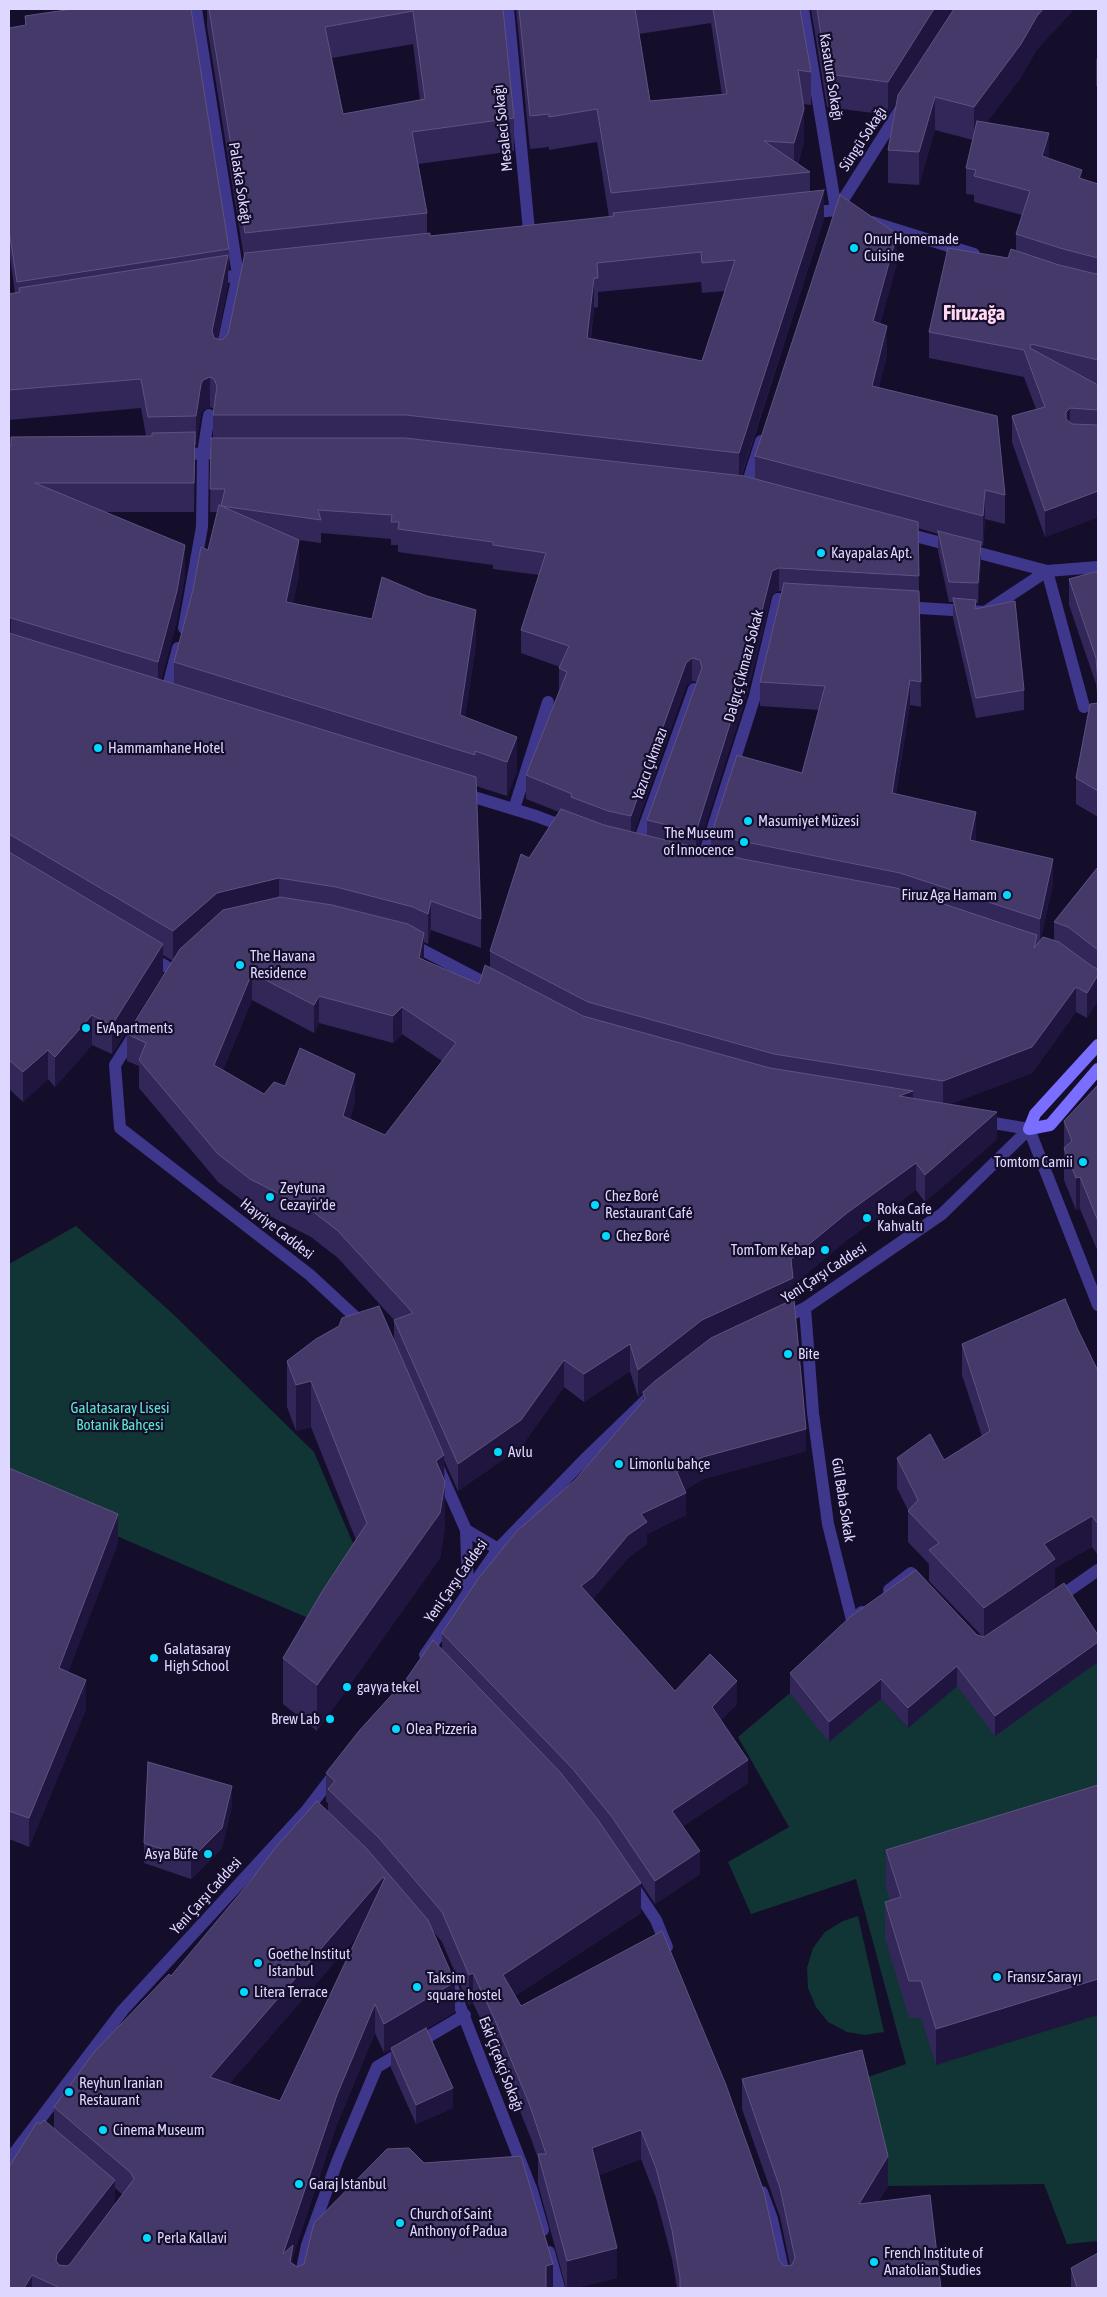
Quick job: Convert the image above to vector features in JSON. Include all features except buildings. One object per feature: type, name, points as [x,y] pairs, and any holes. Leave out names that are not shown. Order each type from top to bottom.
[{"type":"main road","points":[[1029,1128],[1035,1114],[1098,1045]]},
{"type":"main road","points":[[1029,1128],[1050,1125],[1098,1069]]},
{"type":"street","name":"Palaska Sokağı","points":[[196,9],[238,275],[220,362]]},
{"type":"street","name":"Mesaleci Sokağı","points":[[508,9],[530,243]]},
{"type":"street","name":"Kasatura Sokağı","points":[[803,9],[834,215]]},
{"type":"street","name":"Süngü Sokağı","points":[[834,215],[911,93]]},
{"type":"street","points":[[797,214],[834,215],[986,258]]},
{"type":"street","points":[[200,281],[267,272]]},
{"type":"street","points":[[164,702],[185,622],[202,527],[203,453],[209,415]]},
{"type":"street","points":[[745,491],[766,425]]},
{"type":"street","points":[[164,454],[243,453]]},
{"type":"street","points":[[896,531],[1046,571],[1098,567]]},
{"type":"street","points":[[886,606],[985,612],[1046,571]]},
{"type":"street","points":[[1046,571],[1084,707]]},
{"type":"street","name":"Dalgıç Çıkmazı Sokak","points":[[701,865],[755,696],[778,599],[808,601]]},
{"type":"street","name":"Yazıcı Çıkmazı","points":[[621,846],[641,851],[694,689]]},
{"type":"street","points":[[514,809],[548,702]]},
{"type":"street","points":[[449,790],[514,809],[580,832]]},
{"type":"street","points":[[401,942],[410,944],[507,994]]},
{"type":"street","points":[[141,951],[171,975],[186,959]]},
{"type":"street","name":"Hayriye Caddesi","points":[[144,1018],[115,1065],[120,1128],[310,1276],[377,1337]]},
{"type":"street","points":[[971,1119],[1029,1128],[1098,1304]]},
{"type":"street","name":"Yeni Çarşı Caddesi","points":[[769,1325],[805,1308],[942,1214],[1029,1128]]},
{"type":"street","name":"Gül Baba Sokak","points":[[805,1308],[813,1413],[828,1524],[852,1620],[911,1573],[931,1594]]},
{"type":"street","name":"Yeni Çarşı Caddesi","points":[[415,1668],[430,1656],[468,1591],[498,1549],[586,1458],[657,1391]]},
{"type":"street","points":[[434,1459],[466,1530],[468,1591]]},
{"type":"street","points":[[466,1530],[498,1549]]},
{"type":"street","points":[[1044,1607],[1098,1570]]},
{"type":"street","name":"Yeni Çarşı Caddesi","points":[[9,2160],[36,2133],[123,2010],[310,1813],[343,1763]]},
{"type":"street","points":[[626,1875],[656,1920],[672,1960]]},
{"type":"street","name":"Eski Çiçekçi Sokağı","points":[[442,1962],[465,2015],[532,2191],[559,2288]]},
{"type":"street","points":[[298,2288],[308,2245],[337,2162],[377,2067],[465,2015]]},
{"type":"street","points":[[759,2183],[772,2219],[787,2288]]},
{"type":"green space","name":"Galatasaray Lisesi Botanik Bahçesi","points":[[76,1226],[174,1315],[314,1452],[358,1555],[320,1623],[9,1490],[9,1264]]},
{"type":"green space","points":[[1098,1659],[1098,2241],[1067,2244],[1044,2184],[888,2186],[862,2079],[906,2064],[856,1879],[751,1914],[728,1862],[789,1827],[738,1737],[790,1693],[881,1699],[908,1728],[957,1686]]},
{"type":"green space","points":[[858,1916],[884,2032],[865,2035],[847,2032],[828,2022],[816,2007],[808,1988],[807,1968],[813,1948],[825,1932],[843,1921]]},
{"type":"place","name":"Onur Homemade Cuisine","points":[[854,248]]},
{"type":"place","name":"Kayapalas Apt.","points":[[821,553]]},
{"type":"place","name":"Hammamhane Hotel","points":[[98,748]]},
{"type":"place","name":"Masumiyet Müzesi","points":[[748,821]]},
{"type":"place","name":"The Museum of Innocence","points":[[744,842]]},
{"type":"place","name":"Firuz Aga Hamam","points":[[1007,895]]},
{"type":"place","name":"The Havana Residence","points":[[240,965]]},
{"type":"place","name":"EvApartments","points":[[86,1028]]},
{"type":"place","name":"Tomtom Camii","points":[[1083,1162]]},
{"type":"place","name":"Zeytuna Cezayir'de","points":[[270,1197]]},
{"type":"place","name":"Chez Boré Restaurant Café","points":[[595,1205]]},
{"type":"place","name":"Roka Cafe Kahvaltı","points":[[867,1218]]},
{"type":"place","name":"Chez Boré","points":[[606,1236]]},
{"type":"place","name":"TomTom Kebap","points":[[825,1250]]},
{"type":"place","name":"Bite","points":[[788,1354]]},
{"type":"place","name":"Avlu","points":[[498,1452]]},
{"type":"place","name":"Limonlu bahçe","points":[[619,1464]]},
{"type":"place","name":"Galatasaray High School","points":[[154,1658]]},
{"type":"place","name":"gayya tekel","points":[[347,1687]]},
{"type":"place","name":"Brew Lab","points":[[330,1719]]},
{"type":"place","name":"Olea Pizzeria","points":[[396,1729]]},
{"type":"place","name":"Asya Büfe","points":[[208,1854]]},
{"type":"place","name":"Goethe Institut Istanbul","points":[[258,1963]]},
{"type":"place","name":"Fransız Sarayı","points":[[997,1977]]},
{"type":"place","name":"Taksim square hostel","points":[[417,1987]]},
{"type":"place","name":"Litera Terrace","points":[[244,1992]]},
{"type":"place","name":"Reyhun Iranian Restaurant","points":[[69,2092]]},
{"type":"place","name":"Cinema Museum","points":[[103,2130]]},
{"type":"place","name":"Garaj Istanbul","points":[[299,2184]]},
{"type":"place","name":"Church of Saint Anthony of Padua","points":[[400,2223]]},
{"type":"place","name":"Perla Kallavi","points":[[147,2238]]},
{"type":"place","name":"French Institute of Anatolian Studies","points":[[874,2262]]},
{"type":"district","name":"Firuzağa","points":[[974,314]]}]
